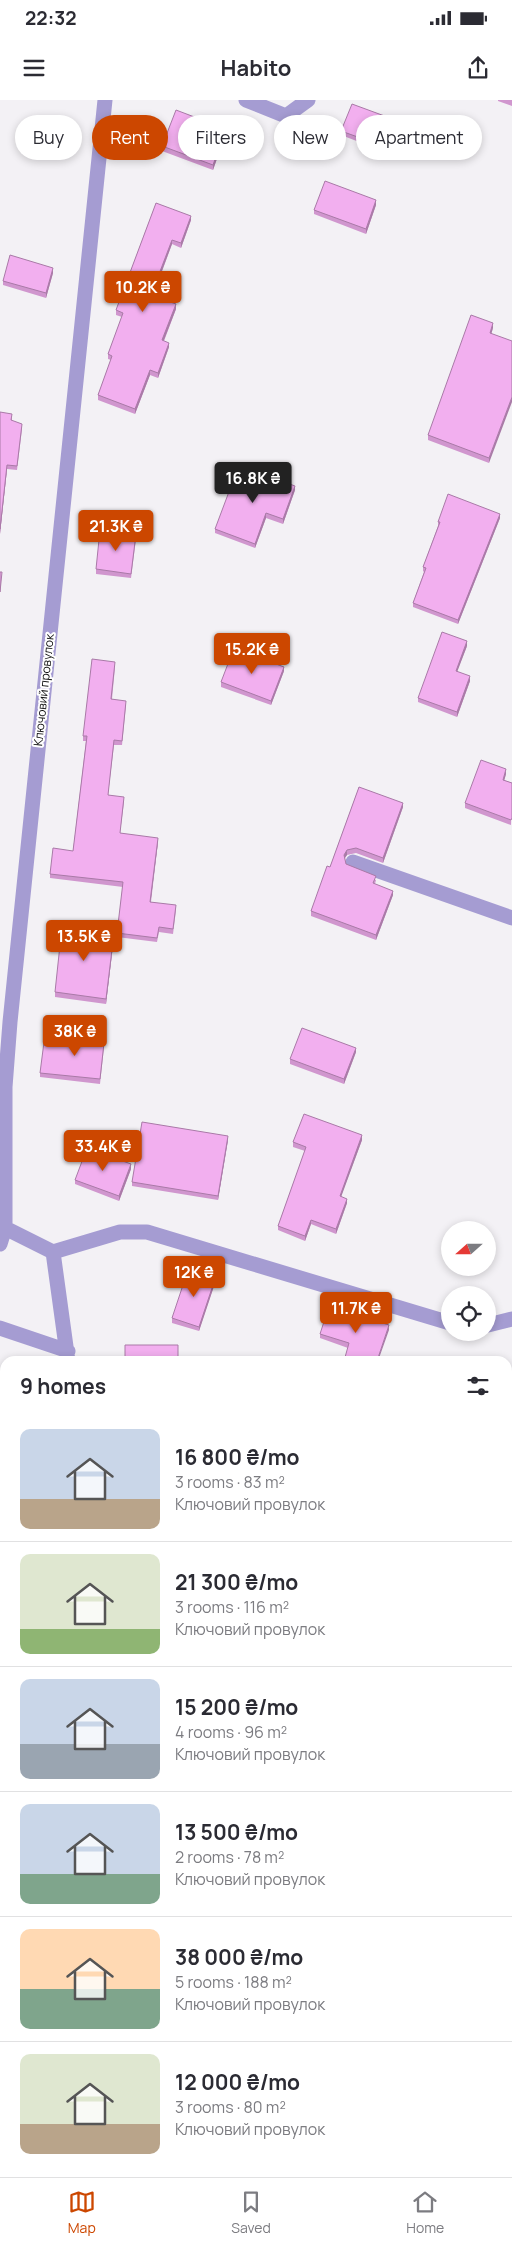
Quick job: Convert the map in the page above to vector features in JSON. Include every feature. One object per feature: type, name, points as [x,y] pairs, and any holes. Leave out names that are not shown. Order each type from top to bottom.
[{"type":"street","name":"Ключовий провулок","points":[[0,1244],[5,1228],[5,1087],[10,1022],[105,100]]},
{"type":"street","points":[[246,100],[286,116],[308,100]]},
{"type":"street","points":[[353,862],[512,918]]},
{"type":"street","points":[[5,1228],[53,1252],[120,1232],[147,1232],[441,1319]]},
{"type":"street","points":[[53,1252],[68,1356]]},
{"type":"street","points":[[496,1323],[512,1319]]},
{"type":"street","points":[[0,1328],[68,1356]]},
{"type":"building","points":[[352,104],[382,115],[356,115],[356,136],[346,133],[346,119]]},
{"type":"building","points":[[176,110],[189,115],[178,115],[178,152],[168,148],[168,131]]},
{"type":"building","points":[[200,160],[215,160],[213,165]]},
{"type":"building","points":[[325,181],[376,200],[366,229],[314,210]]},
{"type":"building","points":[[156,203],[191,216],[181,243],[172,240],[151,295],[176,304],[162,340],[169,343],[158,373],[150,370],[135,409],[98,395],[112,356],[108,354],[123,313],[116,310]]},
{"type":"building","points":[[10,255],[53,268],[46,293],[3,281]]},
{"type":"building","points":[[471,315],[493,323],[490,333],[512,341],[512,397],[489,458],[428,435]]},
{"type":"building","points":[[0,412],[12,414],[11,420],[22,424],[17,466],[7,465],[0,529]]},
{"type":"building","points":[[239,465],[295,486],[283,519],[266,513],[255,544],[215,529]]},
{"type":"building","points":[[448,494],[500,514],[458,620],[413,603],[426,568],[423,567],[440,522],[438,522]]},
{"type":"building","points":[[100,530],[136,534],[131,574],[96,569]]},
{"type":"building","points":[[0,572],[2,572],[0,592]]},
{"type":"building","points":[[442,632],[467,641],[456,671],[470,676],[457,712],[418,698]]},
{"type":"building","points":[[234,648],[284,667],[271,701],[221,682]]},
{"type":"building","points":[[92,659],[115,662],[111,699],[126,701],[122,741],[114,740],[108,795],[124,797],[120,833],[158,838],[150,902],[176,905],[173,929],[159,927],[157,938],[117,933],[123,882],[50,874],[53,848],[73,851],[87,736],[83,736]]},
{"type":"building","points":[[481,760],[506,769],[503,780],[512,783],[511,820],[465,803]]},
{"type":"building","points":[[359,787],[403,803],[383,858],[356,848],[347,850],[344,855],[346,864],[376,876],[373,883],[393,891],[376,935],[311,911],[327,866],[330,867]]},
{"type":"building","points":[[62,926],[114,933],[106,999],[55,992]]},
{"type":"building","points":[[302,1028],[356,1048],[344,1079],[290,1059]]},
{"type":"building","points":[[80,1031],[105,1034],[100,1079],[40,1073],[44,1042],[78,1046]]},
{"type":"building","points":[[304,1114],[362,1135],[340,1196],[347,1199],[336,1229],[311,1220],[305,1236],[278,1226],[306,1147],[293,1142]]},
{"type":"building","points":[[142,1122],[228,1136],[218,1196],[132,1182]]},
{"type":"building","points":[[87,1148],[131,1164],[119,1196],[75,1180]]},
{"type":"building","points":[[188,1270],[215,1279],[199,1327],[172,1318]]},
{"type":"building","points":[[329,1306],[389,1325],[379,1356],[345,1356],[349,1343],[320,1334]]},
{"type":"building","points":[[125,1345],[178,1345],[178,1356],[125,1356]]}]
